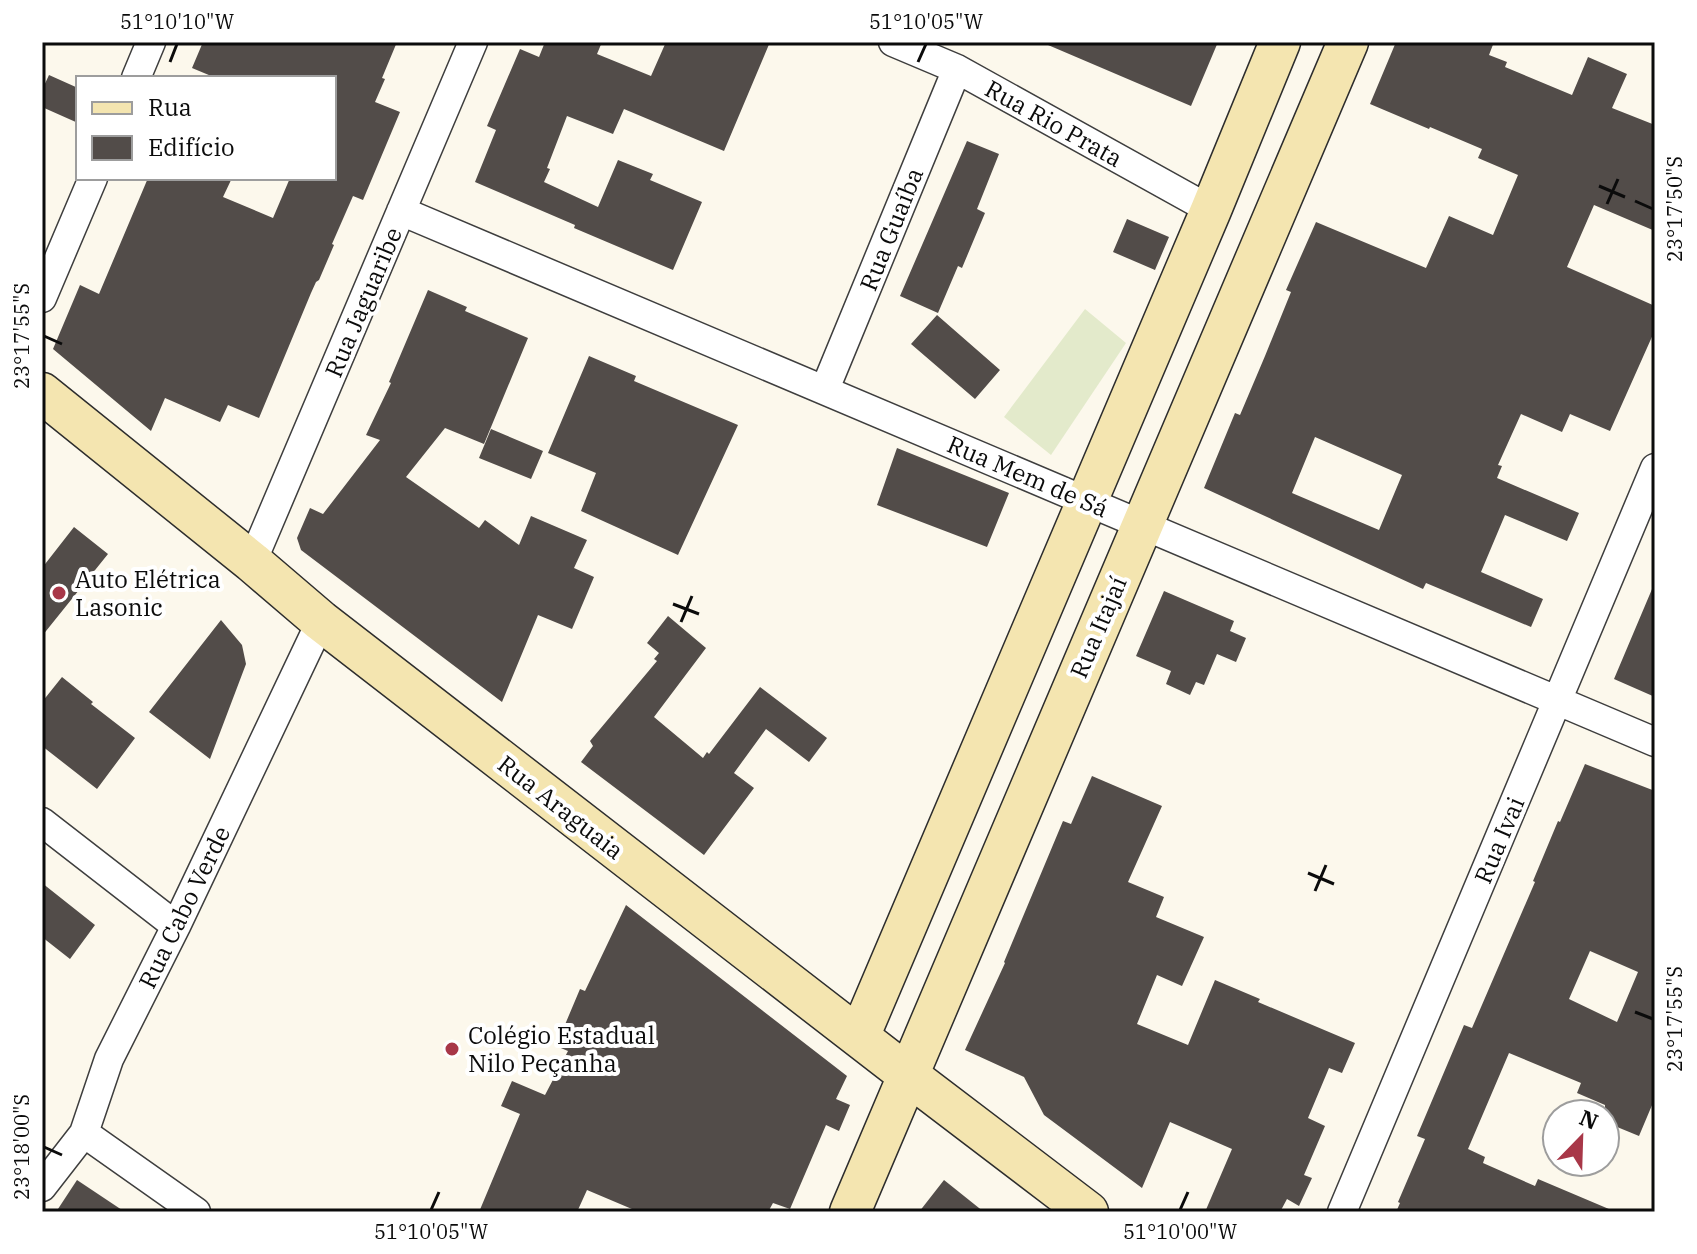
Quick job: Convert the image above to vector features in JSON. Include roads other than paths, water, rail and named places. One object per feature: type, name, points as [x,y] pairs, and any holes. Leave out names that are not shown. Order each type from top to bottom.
[{"type":"street","points":[[137,76],[151,42]]},
{"type":"street","name":"Rua Jaguaribe","points":[[252,562],[473,42]]},
{"type":"street","name":"Rua Rio Prata","points":[[893,42],[957,69],[1211,210]]},
{"type":"street","points":[[859,1037],[1280,42]]},
{"type":"street","name":"Rua Itajaí","points":[[850,1212],[1348,42]]},
{"type":"street","name":"Rua Guaíba","points":[[825,389],[957,69]]},
{"type":"street","points":[[42,298],[92,180]]},
{"type":"street","name":"Rua Mem de Sá","points":[[401,211],[1655,742]]},
{"type":"street","name":"Rua Araguaia","points":[[42,393],[321,621],[1088,1212]]},
{"type":"street","name":"Rua Ivai","points":[[1342,1212],[1655,468]]},
{"type":"street","name":"Rua Cabo Verde","points":[[42,1187],[84,1133],[109,1059],[321,621]]},
{"type":"street","points":[[42,822],[176,926]]},
{"type":"street","points":[[84,1133],[196,1212]]},
{"type":"place","name":"Auto Elétrica Lasonic","points":[[59,593]]},
{"type":"place","name":"Colégio Estadual Nilo Peçanha","points":[[452,1049]]}]
